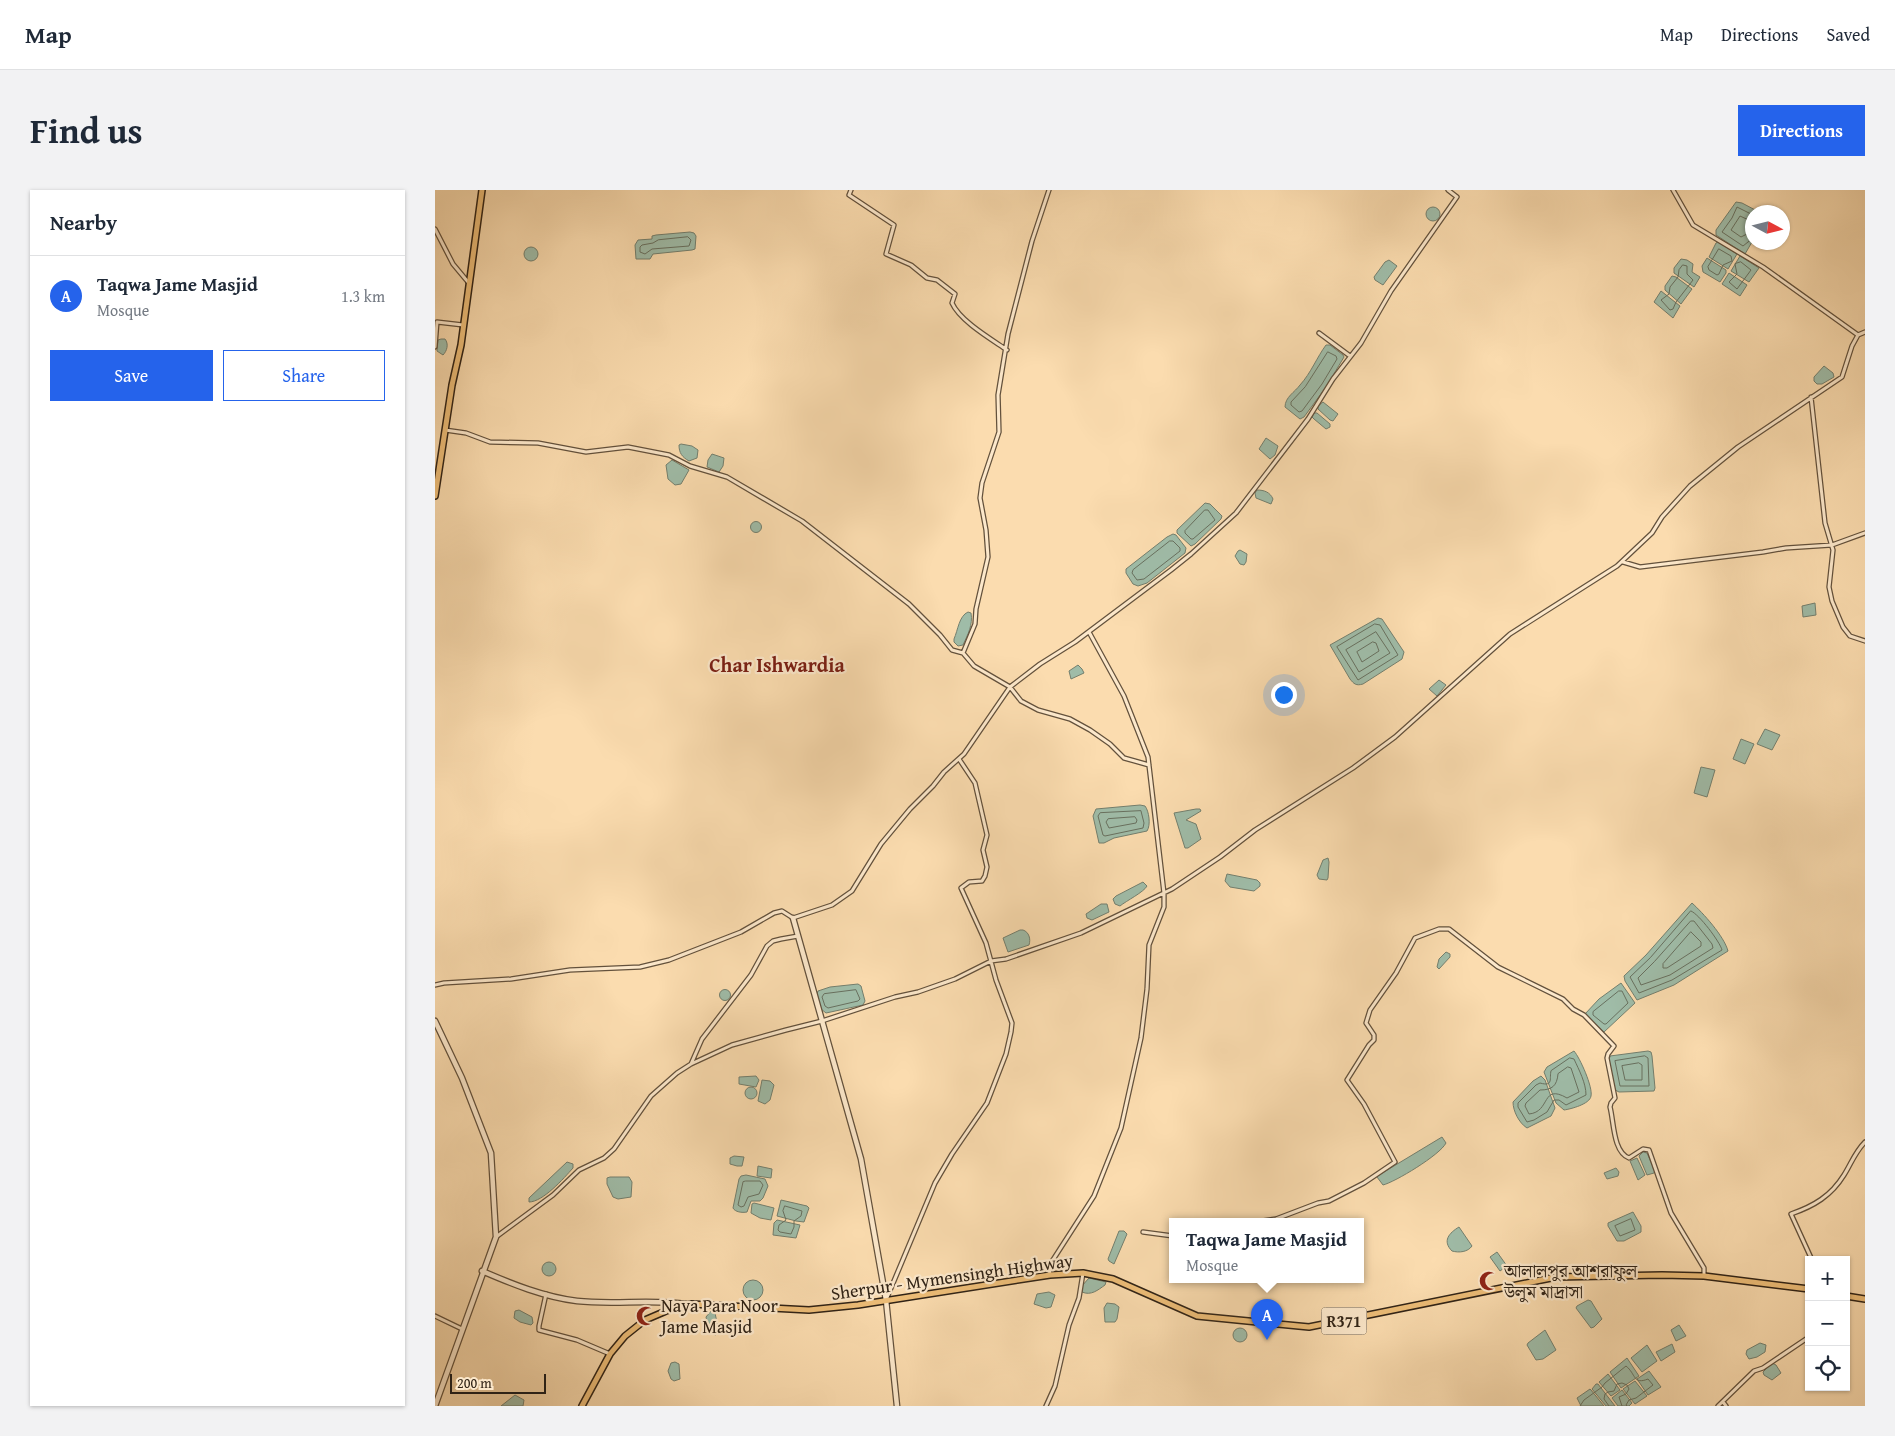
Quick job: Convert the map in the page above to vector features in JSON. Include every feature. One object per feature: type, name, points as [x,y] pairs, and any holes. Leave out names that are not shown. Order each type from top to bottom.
[{"type":"main road","points":[[435,496],[437,467],[463,325],[482,190]]},
{"type":"main road","name":"Sherpur - Mymensingh Highway","points":[[582,1406],[610,1354],[625,1336],[645,1320],[666,1311],[691,1304],[809,1310],[1083,1273],[1113,1279],[1197,1316],[1309,1327],[1556,1277],[1704,1276],[1805,1289]]},
{"type":"main road","points":[[1850,1297],[1865,1299]]},
{"type":"street","points":[[851,190],[849,196],[894,225],[886,254],[891,258],[911,265],[927,278],[937,280],[955,294],[952,303],[954,309],[980,332],[1007,350]]},
{"type":"street","points":[[963,653],[975,624],[976,609],[988,557],[986,530],[980,498],[982,483],[999,432],[998,395],[1007,350],[1008,334],[1032,240],[1049,190]]},
{"type":"street","points":[[793,918],[832,905],[852,891],[860,881],[881,844],[910,809],[959,759],[977,737],[1010,687],[1040,664],[1089,632],[1191,554],[1236,512],[1308,419],[1350,356],[1361,343],[1391,291],[1457,197],[1448,190]]},
{"type":"street","points":[[1673,190],[1693,225],[1763,266],[1858,335]]},
{"type":"street","points":[[435,229],[453,264],[468,282]]},
{"type":"street","points":[[435,347],[436,323],[463,325]]},
{"type":"street","points":[[496,1237],[553,1196],[579,1170],[608,1155],[615,1149],[651,1096],[677,1073],[691,1064],[732,1046],[918,992],[962,976],[991,961],[1006,959],[1081,933],[1164,893],[1220,857],[1255,830],[1353,768],[1395,737],[1510,634],[1602,577],[1622,562],[1652,533],[1662,517],[1691,486],[1737,447],[1842,377],[1852,346],[1858,335],[1865,332]]},
{"type":"street","points":[[1319,333],[1350,356]]},
{"type":"street","points":[[1811,397],[1825,523],[1833,550],[1829,587],[1832,601],[1843,627],[1850,636],[1865,641]]},
{"type":"street","points":[[445,430],[465,433],[490,442],[538,443],[585,452],[628,447],[669,455],[691,466],[727,476],[802,521],[909,604],[941,635],[952,650],[963,653],[974,666],[1010,687],[1021,701],[1038,710],[1070,719],[1099,736],[1123,758],[1149,765]]},
{"type":"street","points":[[1622,562],[1640,567],[1786,548],[1832,545],[1865,533]]},
{"type":"street","points":[[1050,1276],[1049,1266],[1093,1196],[1121,1128],[1141,1038],[1148,982],[1149,944],[1164,907],[1148,757],[1123,696],[1089,632]]},
{"type":"street","points":[[886,1300],[935,1183],[952,1154],[987,1103],[1006,1054],[1011,1032],[1012,1023],[996,980],[986,943],[961,888],[969,882],[981,881],[985,876],[987,867],[983,850],[987,835],[975,783],[959,759]]},
{"type":"street","points":[[435,985],[511,979],[570,970],[639,967],[669,960],[741,932],[774,913],[782,911],[793,918],[861,1159],[886,1300],[897,1406]]},
{"type":"street","points":[[1279,1218],[1333,1199],[1364,1183],[1395,1162],[1364,1104],[1347,1080],[1374,1040],[1374,1035],[1367,1023],[1369,1013],[1396,973],[1415,938],[1439,929],[1449,929],[1498,967],[1563,999],[1573,1009],[1584,1015],[1614,1046],[1607,1054],[1607,1058],[1615,1098],[1611,1102],[1610,1107],[1618,1146],[1622,1154],[1629,1158],[1643,1149],[1649,1150],[1666,1202],[1704,1268],[1704,1276]]},
{"type":"street","points":[[691,1064],[701,1040],[751,975],[767,946],[773,941],[798,936]]},
{"type":"street","points":[[435,1021],[462,1078],[491,1153],[496,1237],[482,1271],[435,1406]]},
{"type":"street","points":[[1810,1256],[1791,1214],[1811,1207],[1834,1189],[1865,1142]]},
{"type":"street","points":[[1143,1232],[1169,1235]]},
{"type":"street","points":[[482,1271],[529,1289],[575,1301],[658,1301],[691,1304]]},
{"type":"street","points":[[1045,1406],[1055,1386],[1069,1325],[1079,1298],[1083,1273]]},
{"type":"street","points":[[546,1294],[539,1330],[577,1340],[610,1354]]},
{"type":"street","points":[[435,1316],[462,1328]]},
{"type":"street","points":[[1717,1406],[1754,1371],[1763,1368],[1805,1340]]},
{"type":"street","points":[[1723,1402],[1726,1406]]},
{"type":"water","points":[[1736,202],[1746,205],[1745,250],[1747,250],[1745,254],[1716,235],[1716,230]]},
{"type":"water","points":[[1430,207],[1436,207],[1440,214],[1436,221],[1430,221],[1426,217],[1426,211]]},
{"type":"water","points":[[690,232],[696,236],[695,249],[653,254],[650,259],[636,259],[635,245],[638,240],[652,239],[652,236],[656,235]]},
{"type":"water","points":[[1718,242],[1737,254],[1728,269],[1709,257]]},
{"type":"water","points":[[531,247],[536,249],[538,254],[536,259],[531,261],[526,259],[524,254],[526,249]]},
{"type":"water","points":[[1740,256],[1759,268],[1749,282],[1731,271]]},
{"type":"water","points":[[1707,258],[1726,270],[1720,282],[1703,272],[1702,266]]},
{"type":"water","points":[[1681,259],[1693,264],[1692,272],[1700,277],[1694,287],[1674,273],[1674,268]]},
{"type":"water","points":[[1389,260],[1397,266],[1383,285],[1375,280],[1374,277],[1385,262]]},
{"type":"water","points":[[1729,273],[1747,285],[1740,296],[1722,284]]},
{"type":"water","points":[[1672,276],[1692,289],[1681,304],[1665,290],[1665,286]]},
{"type":"water","points":[[1661,291],[1680,306],[1673,318],[1654,302]]},
{"type":"water","points":[[445,339],[447,343],[443,355],[437,351],[438,340]]},
{"type":"water","points":[[1326,345],[1330,345],[1344,357],[1326,387],[1304,417],[1300,419],[1285,407],[1285,403],[1288,397],[1298,388]]},
{"type":"water","points":[[1824,366],[1833,373],[1834,377],[1822,384],[1817,384],[1814,381],[1814,377]]},
{"type":"water","points":[[1323,402],[1338,414],[1333,421],[1318,409],[1318,406]]},
{"type":"water","points":[[1314,413],[1317,413],[1330,424],[1330,427],[1326,429],[1314,419],[1312,417]]},
{"type":"water","points":[[1266,438],[1278,446],[1275,455],[1270,459],[1259,449]]},
{"type":"water","points":[[679,445],[692,446],[698,450],[697,458],[689,461],[684,458],[680,450]]},
{"type":"water","points":[[712,454],[724,458],[723,466],[719,472],[707,467],[708,460]]},
{"type":"water","points":[[672,460],[689,470],[681,484],[675,485],[668,479],[666,465]]},
{"type":"water","points":[[1257,490],[1264,491],[1270,495],[1273,499],[1271,504],[1256,498],[1255,493]]},
{"type":"water","points":[[1205,503],[1210,504],[1222,516],[1191,546],[1177,533],[1177,530]]},
{"type":"water","points":[[756,521],[762,527],[756,533],[750,527]]},
{"type":"water","points":[[1173,534],[1176,535],[1186,548],[1185,553],[1147,583],[1138,586],[1133,584],[1126,573],[1126,569]]},
{"type":"water","points":[[1240,550],[1247,554],[1244,565],[1240,564],[1235,556]]},
{"type":"water","points":[[1815,603],[1816,615],[1803,617],[1802,606]]},
{"type":"water","points":[[968,612],[971,613],[970,629],[963,645],[958,646],[954,639],[961,620]]},
{"type":"water","points":[[1378,618],[1382,619],[1404,652],[1402,659],[1363,684],[1355,684],[1350,679],[1330,645]]},
{"type":"water","points":[[1078,665],[1084,673],[1071,679],[1069,671]]},
{"type":"water","points":[[1439,680],[1446,685],[1437,696],[1429,689]]},
{"type":"water","points":[[1765,729],[1780,735],[1772,750],[1757,744]]},
{"type":"water","points":[[1741,739],[1754,744],[1745,764],[1733,759]]},
{"type":"water","points":[[1701,767],[1715,770],[1707,797],[1694,793]]},
{"type":"water","points":[[1145,806],[1148,811],[1149,822],[1147,831],[1099,843],[1093,816],[1096,809]]},
{"type":"water","points":[[1196,809],[1201,811],[1186,820],[1196,824],[1201,839],[1185,848],[1174,813]]},
{"type":"water","points":[[1328,858],[1328,878],[1327,880],[1319,879],[1317,875],[1323,860]]},
{"type":"water","points":[[1227,874],[1257,880],[1260,886],[1254,891],[1230,887],[1225,881]]},
{"type":"water","points":[[1143,882],[1147,886],[1142,891],[1120,906],[1115,904],[1113,899],[1116,896]]},
{"type":"water","points":[[1692,903],[1718,932],[1728,951],[1674,985],[1637,1000],[1625,981],[1624,976],[1646,955]]},
{"type":"water","points":[[1101,904],[1107,904],[1109,912],[1092,920],[1087,918],[1086,914]]},
{"type":"water","points":[[1020,930],[1028,934],[1030,938],[1029,945],[1008,952],[1003,938]]},
{"type":"water","points":[[1446,952],[1450,954],[1450,957],[1439,969],[1437,967],[1439,959]]},
{"type":"water","points":[[1621,983],[1635,1003],[1604,1032],[1585,1014],[1599,999]]},
{"type":"water","points":[[858,984],[861,986],[865,1001],[863,1005],[826,1013],[821,1009],[818,991],[830,987]]},
{"type":"water","points":[[725,989],[731,995],[725,1001],[719,995]]},
{"type":"water","points":[[1574,1051],[1590,1086],[1591,1096],[1584,1104],[1564,1110],[1556,1103],[1544,1072],[1547,1067]]},
{"type":"water","points":[[1651,1052],[1652,1056],[1654,1091],[1619,1092],[1615,1090],[1609,1061],[1610,1056]]},
{"type":"water","points":[[756,1076],[759,1080],[756,1087],[739,1084],[739,1077]]},
{"type":"water","points":[[1541,1076],[1545,1080],[1555,1108],[1551,1116],[1527,1128],[1517,1116],[1513,1102],[1533,1081]]},
{"type":"water","points":[[762,1080],[770,1081],[774,1085],[770,1100],[765,1104],[758,1101]]},
{"type":"water","points":[[749,1087],[753,1087],[757,1093],[753,1099],[749,1099],[745,1095],[745,1091]]},
{"type":"water","points":[[1442,1137],[1446,1143],[1442,1148],[1417,1167],[1383,1185],[1377,1177],[1379,1175]]},
{"type":"water","points":[[1643,1152],[1647,1153],[1655,1171],[1654,1173],[1647,1175],[1639,1156]]},
{"type":"water","points":[[734,1156],[744,1157],[742,1166],[730,1164],[730,1158]]},
{"type":"water","points":[[1637,1158],[1645,1175],[1638,1180],[1630,1161]]},
{"type":"water","points":[[567,1162],[573,1164],[573,1168],[564,1178],[547,1194],[535,1201],[529,1202],[529,1198]]},
{"type":"water","points":[[758,1166],[772,1169],[771,1178],[757,1176]]},
{"type":"water","points":[[1616,1168],[1619,1172],[1618,1176],[1607,1179],[1604,1173]]},
{"type":"water","points":[[746,1175],[765,1179],[768,1186],[760,1201],[751,1201],[747,1212],[741,1212],[733,1208],[739,1179],[741,1176]]},
{"type":"water","points":[[629,1177],[632,1182],[631,1197],[618,1199],[613,1197],[607,1184],[607,1178]]},
{"type":"water","points":[[781,1200],[807,1206],[809,1208],[804,1222],[777,1216]]},
{"type":"water","points":[[752,1204],[774,1208],[771,1220],[760,1218],[751,1213]]},
{"type":"water","points":[[1633,1212],[1641,1226],[1641,1232],[1624,1241],[1617,1241],[1608,1223]]},
{"type":"water","points":[[777,1220],[800,1225],[796,1238],[773,1235],[774,1223]]},
{"type":"water","points":[[1459,1227],[1472,1246],[1463,1252],[1452,1251],[1447,1244],[1452,1232]]},
{"type":"water","points":[[1119,1231],[1124,1231],[1127,1234],[1114,1264],[1108,1259]]},
{"type":"water","points":[[1497,1252],[1507,1266],[1500,1271],[1490,1257]]},
{"type":"water","points":[[546,1262],[552,1262],[556,1269],[552,1276],[546,1276],[542,1272],[542,1266]]},
{"type":"water","points":[[1089,1278],[1106,1282],[1105,1285],[1091,1293],[1082,1292],[1081,1287]]},
{"type":"water","points":[[753,1280],[760,1283],[763,1290],[760,1297],[753,1300],[746,1297],[743,1290],[746,1283]]},
{"type":"water","points":[[1049,1292],[1055,1295],[1051,1307],[1046,1308],[1034,1304],[1037,1294]]},
{"type":"water","points":[[1588,1300],[1591,1301],[1602,1319],[1591,1328],[1576,1308]]},
{"type":"water","points":[[1107,1303],[1115,1304],[1119,1307],[1115,1322],[1105,1322],[1104,1308]]},
{"type":"water","points":[[519,1310],[532,1317],[533,1323],[531,1325],[514,1318],[515,1311]]},
{"type":"water","points":[[711,1311],[715,1313],[719,1332],[716,1335],[709,1333],[706,1317]]},
{"type":"water","points":[[1679,1325],[1686,1336],[1676,1341],[1671,1330]]},
{"type":"water","points":[[1240,1328],[1245,1330],[1247,1335],[1245,1340],[1240,1342],[1235,1340],[1233,1335],[1235,1330]]},
{"type":"water","points":[[1545,1330],[1556,1350],[1543,1359],[1536,1360],[1527,1345]]},
{"type":"water","points":[[1760,1343],[1766,1345],[1765,1352],[1749,1359],[1746,1354],[1747,1350]]},
{"type":"water","points":[[1672,1344],[1675,1352],[1661,1361],[1656,1352]]},
{"type":"water","points":[[1647,1345],[1657,1361],[1642,1372],[1631,1358]]},
{"type":"water","points":[[1627,1358],[1639,1376],[1621,1388],[1610,1372]]},
{"type":"water","points":[[671,1363],[679,1364],[680,1379],[674,1381],[671,1379],[668,1371]]},
{"type":"water","points":[[1772,1363],[1776,1365],[1781,1373],[1772,1380],[1764,1375],[1763,1372]]},
{"type":"water","points":[[1649,1371],[1661,1387],[1648,1395],[1637,1379]]},
{"type":"water","points":[[1608,1374],[1620,1390],[1611,1396],[1599,1382]]},
{"type":"water","points":[[1635,1381],[1647,1396],[1635,1404],[1623,1389]]},
{"type":"water","points":[[1598,1384],[1615,1406],[1606,1406],[1592,1389]]},
{"type":"water","points":[[1590,1389],[1604,1406],[1581,1406],[1577,1398]]},
{"type":"water","points":[[1622,1390],[1632,1403],[1629,1406],[1618,1406],[1612,1398]]},
{"type":"water","points":[[515,1395],[524,1400],[523,1406],[501,1406]]},
{"type":"place","name":"আলালপুর আশরাফুল উলুম মাদ্রাসা","points":[[1489,1281]]},
{"type":"place","name":"Naya Para Noor Jame Masjid","points":[[646,1316]]},
{"type":"place","name":"Taqwa Jame Masjid","points":[[1267,1340]]},
{"type":"district","name":"Char Ishwardia","points":[[777,665]]}]
